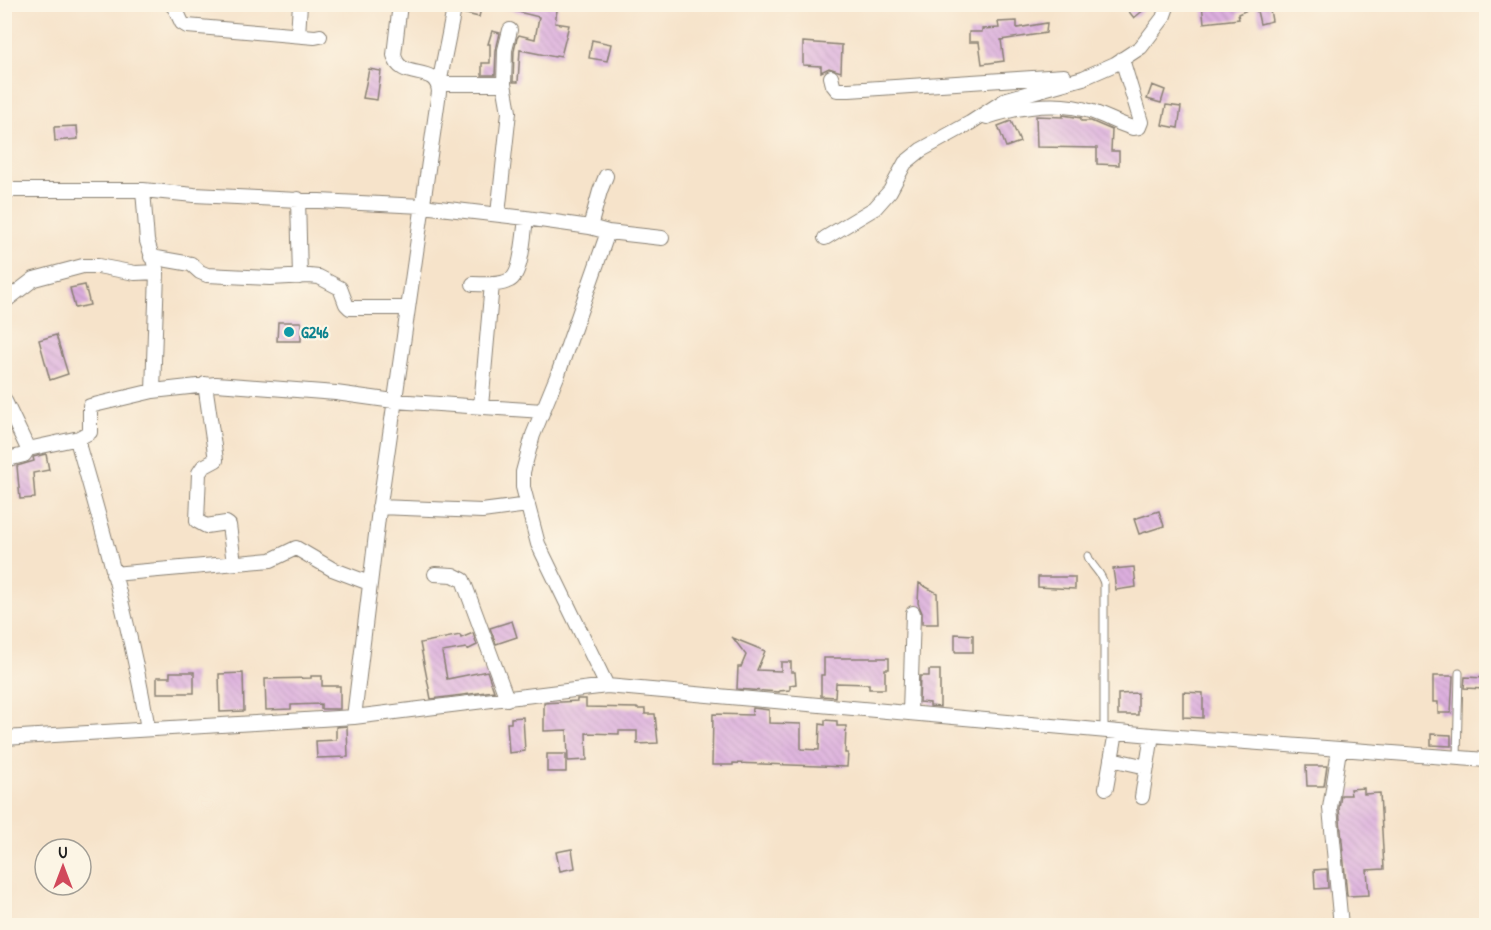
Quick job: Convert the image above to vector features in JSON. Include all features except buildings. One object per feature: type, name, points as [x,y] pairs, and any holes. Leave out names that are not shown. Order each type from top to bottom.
[{"type":"street","points":[[171,4],[182,23],[187,26],[320,36]]},
{"type":"street","points":[[298,35],[300,4]]},
{"type":"street","points":[[400,4],[394,55],[396,61],[406,70],[435,78],[438,84]]},
{"type":"street","points":[[354,717],[379,507],[439,92],[438,84],[454,4]]},
{"type":"street","points":[[825,238],[875,208],[890,190],[910,157],[1007,99],[1083,78],[1141,47],[1163,18],[1168,4]]},
{"type":"street","points":[[498,214],[509,112],[504,84],[505,50],[510,30]]},
{"type":"street","points":[[970,123],[1024,107],[1065,106],[1093,112],[1133,128],[1139,127],[1141,122],[1134,93],[1122,59]]},
{"type":"street","points":[[831,78],[837,90],[1064,76],[1083,78]]},
{"type":"street","points":[[438,84],[504,84]]},
{"type":"street","points":[[590,227],[606,176]]},
{"type":"street","points":[[4,190],[143,190],[194,195],[422,206],[498,214],[590,227],[608,232],[662,238]]},
{"type":"street","points":[[143,190],[147,241],[157,272],[153,391]]},
{"type":"street","points":[[298,199],[300,277]]},
{"type":"street","points":[[473,284],[492,284],[511,280],[516,276],[526,218]]},
{"type":"street","points":[[607,686],[538,544],[523,487],[523,472],[533,435],[608,232]]},
{"type":"street","points":[[151,257],[191,264],[200,272],[216,276],[319,277],[340,288],[350,308],[407,308]]},
{"type":"street","points":[[4,302],[34,279],[82,266],[98,266],[135,273],[157,272]]},
{"type":"street","points":[[481,406],[492,284]]},
{"type":"street","points":[[27,449],[79,438],[90,432],[90,406],[153,391],[205,384],[336,393],[394,401],[543,411]]},
{"type":"street","points":[[205,384],[216,460],[202,466],[199,472],[197,521],[207,526],[226,523],[230,525],[234,563]]},
{"type":"street","points":[[4,399],[27,449]]},
{"type":"street","points":[[79,438],[79,447],[134,656],[148,729]]},
{"type":"street","points":[[4,460],[24,455],[27,449]]},
{"type":"street","points":[[379,507],[482,511],[528,505]]},
{"type":"street","points":[[113,574],[271,560],[296,548],[332,569],[369,583]]},
{"type":"street","points":[[435,574],[453,575],[463,580],[507,699]]},
{"type":"street","points":[[910,713],[913,613]]},
{"type":"street","points":[[4,738],[354,717],[607,686],[1110,732],[1486,760]]},
{"type":"street","points":[[1106,788],[1112,759],[1110,732]]},
{"type":"street","points":[[1142,797],[1152,735]]},
{"type":"street","points":[[1338,750],[1330,808],[1341,926]]},
{"type":"street","points":[[1112,759],[1147,767]]},
{"type":"lane","points":[[1088,556],[1102,575],[1104,584],[1110,732]]},
{"type":"lane","points":[[1457,758],[1459,673]]},
{"type":"place","name":"G246","points":[[289,332]]}]
